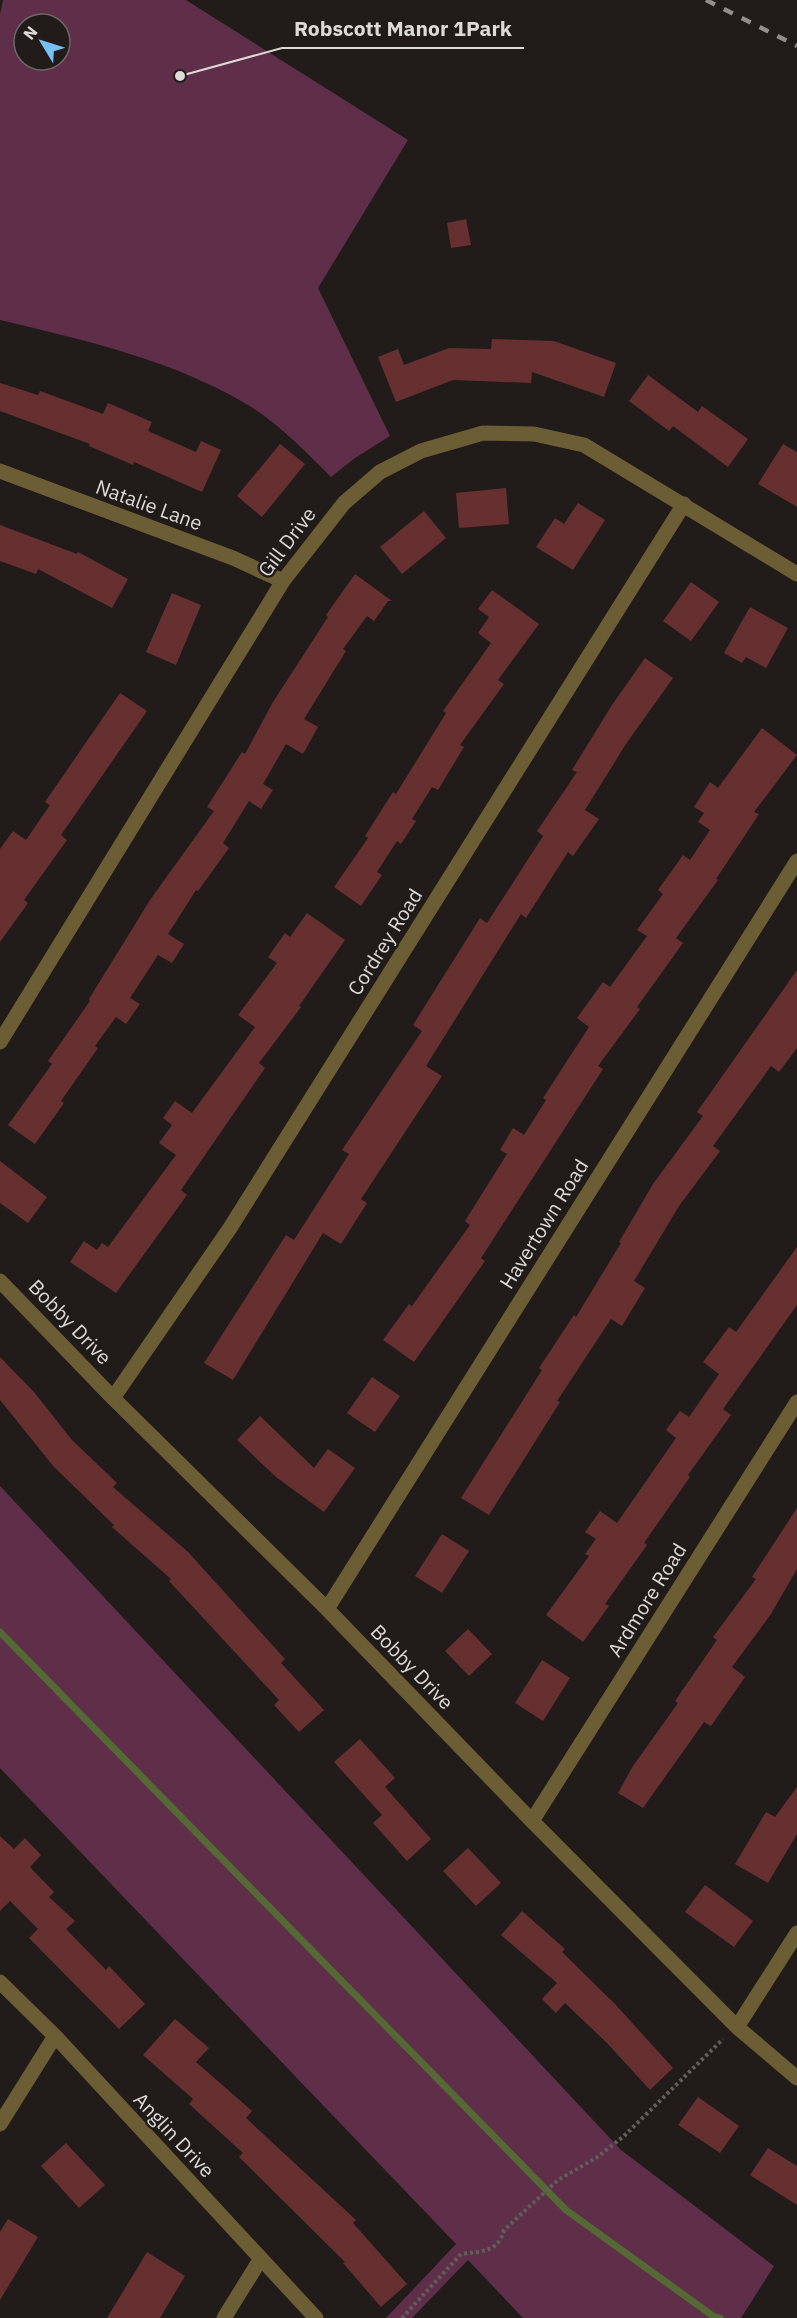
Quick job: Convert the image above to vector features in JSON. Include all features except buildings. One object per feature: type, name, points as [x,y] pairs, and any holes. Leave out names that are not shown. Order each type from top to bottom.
[{"type":"street","name":"Gill Drive","points":[[0,1042],[283,581],[344,503],[380,472],[421,451],[483,433],[534,434],[584,445],[797,574]]},
{"type":"street","name":"Natalie Lane","points":[[0,471],[233,558],[283,581]]},
{"type":"street","name":"Cordrey Road","points":[[113,1398],[230,1228],[684,504]]},
{"type":"street","name":"Havertown Road","points":[[327,1609],[797,861]]},
{"type":"street","name":"Bobby Drive","points":[[0,1281],[113,1398],[327,1609],[532,1821],[737,2027],[797,2078]]},
{"type":"street","name":"Ardmore Road","points":[[532,1821],[797,1402]]},
{"type":"street","points":[[737,2027],[797,1933]]},
{"type":"street","name":"Anglin Drive","points":[[0,1982],[55,2036],[316,2318]]},
{"type":"street","points":[[0,2124],[55,2036]]},
{"type":"street","points":[[224,2318],[260,2260]]},
{"type":"path","points":[[402,2318],[461,2254],[484,2253],[492,2249],[502,2238],[504,2230],[558,2180],[596,2158],[624,2136],[737,2027]]},
{"type":"shaded area","points":[[3,0],[186,0],[408,140],[318,288],[390,436],[355,458],[331,477],[271,421],[219,389],[127,353],[0,320],[0,14]]},
{"type":"shaded area","points":[[0,1486],[621,2150],[774,2266],[741,2318],[523,2318],[468,2260],[412,2318],[386,2318],[456,2244],[0,1768]]},
{"type":"waterway","points":[[0,1632],[566,2210],[713,2316],[720,2318]]},
{"type":"railway","points":[[706,0],[797,46]]},
{"type":"place","name":"Robscott Manor 1Park","points":[[180,76]]}]
